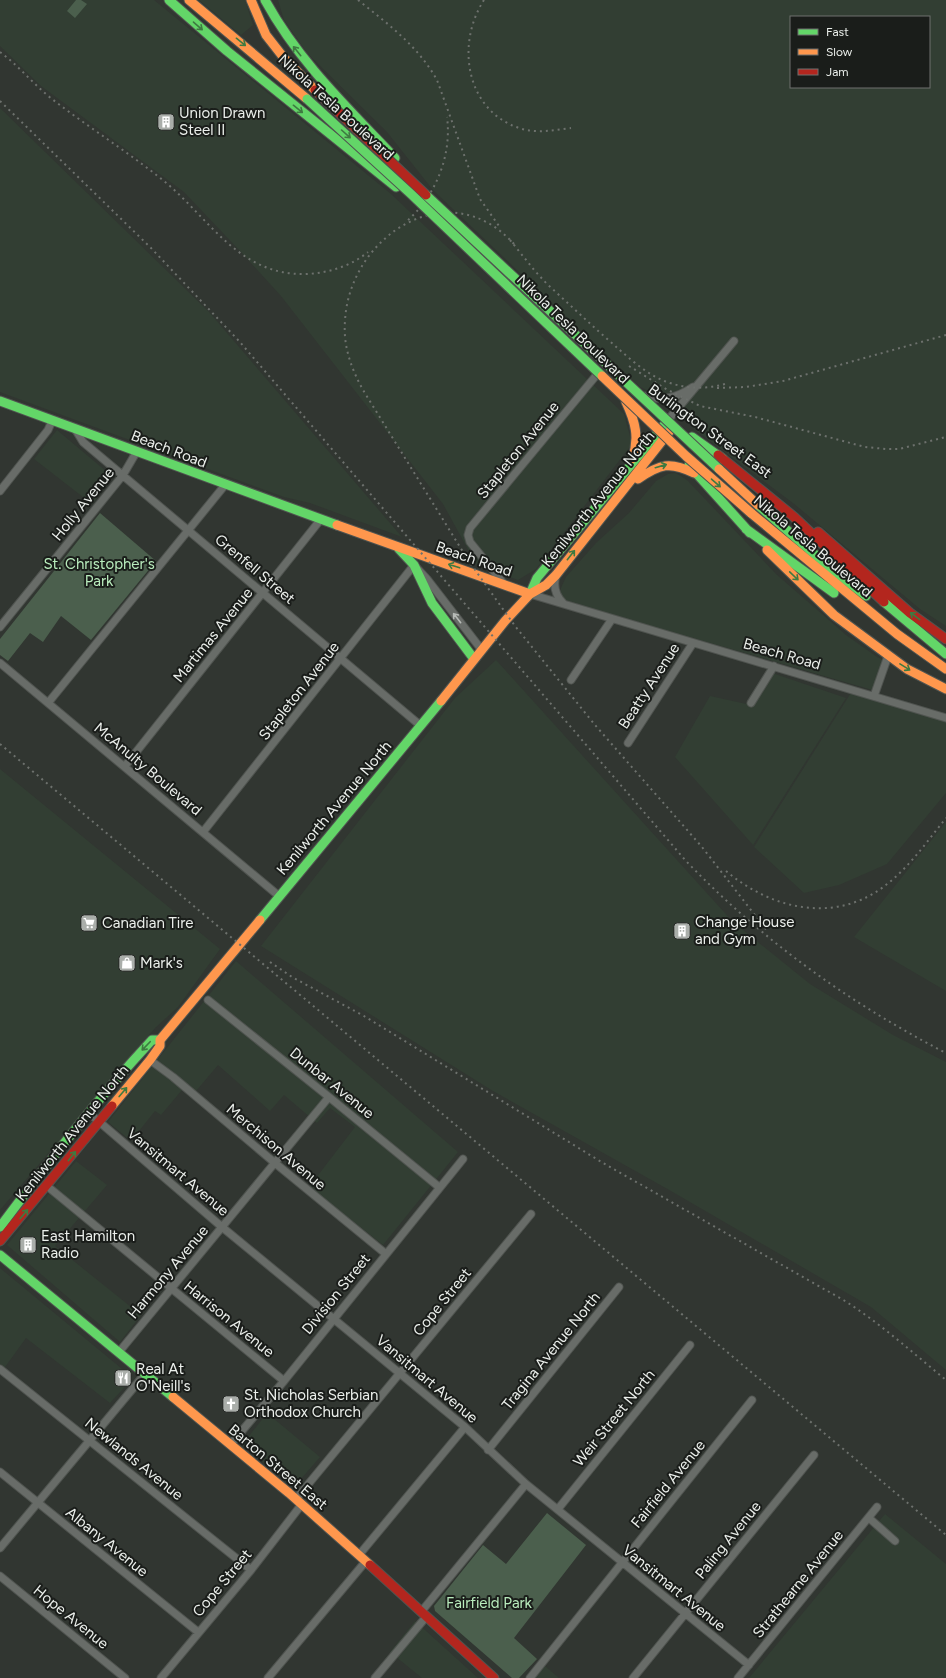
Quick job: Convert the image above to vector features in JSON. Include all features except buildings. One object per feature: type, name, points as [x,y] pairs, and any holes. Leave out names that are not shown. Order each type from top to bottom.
[{"type":"main road","name":"Burlington Street East","points":[[169,0],[256,75],[372,169],[425,208],[599,372],[662,435],[746,529],[834,615],[888,656],[908,669],[946,689]]},
{"type":"main road","name":"Nikola Tesla Boulevard","points":[[189,0],[280,75],[400,184],[686,456],[895,636],[946,669]]},
{"type":"main road","name":"Nikola Tesla Boulevard","points":[[251,0],[266,35],[284,58],[315,90],[758,504],[834,571],[905,624]]},
{"type":"main road","name":"Burlington Street East","points":[[265,0],[276,23],[304,60],[431,197],[594,357],[670,422],[718,455],[804,519],[910,613],[946,639]]},
{"type":"main road","points":[[622,396],[634,416],[637,433],[634,454],[626,470]]},
{"type":"main road","name":"Beach Road","points":[[0,401],[225,485],[530,594]]},
{"type":"main road","name":"Kenilworth Avenue North","points":[[0,1242],[150,1060],[160,1046],[160,1040],[421,726],[481,649],[530,594],[546,585],[556,575],[628,486],[670,422]]},
{"type":"main road","name":"Kenilworth Avenue North","points":[[530,594],[537,578],[626,470],[662,435]]},
{"type":"main road","points":[[718,455],[794,517],[905,624],[946,655]]},
{"type":"main road","points":[[628,486],[651,470],[664,464],[679,466],[698,475]]},
{"type":"main road","points":[[746,529],[946,673]]},
{"type":"main road","points":[[396,546],[414,565],[432,604],[474,658]]},
{"type":"main road","name":"Kenilworth Avenue North","points":[[0,1227],[43,1169],[137,1055],[152,1040],[160,1040]]},
{"type":"main road","name":"Barton Street East","points":[[0,1255],[299,1502],[363,1558],[490,1676]]},
{"type":"street","name":"Kenilworth Avenue North","points":[[670,422],[698,384],[734,341]]},
{"type":"street","name":"Stapleton Avenue","points":[[505,584],[470,542],[468,535],[470,528],[599,372]]},
{"type":"street","points":[[629,388],[647,396],[664,399],[677,397],[698,384]]},
{"type":"street","points":[[0,491],[48,430],[52,421]]},
{"type":"street","name":"Grenfell Street","points":[[75,429],[83,442],[342,658],[421,726]]},
{"type":"street","name":"Holly Avenue","points":[[0,627],[123,475],[137,451]]},
{"type":"street","points":[[48,703],[225,485]]},
{"type":"street","name":"Martimas Avenue","points":[[125,766],[264,593],[321,519]]},
{"type":"street","name":"Stapleton Avenue","points":[[203,832],[414,565]]},
{"type":"street","points":[[414,565],[427,579],[481,649]]},
{"type":"street","points":[[556,575],[554,583],[555,592],[565,605]]},
{"type":"street","name":"Beach Road","points":[[530,594],[946,718]]},
{"type":"street","points":[[571,680],[612,619]]},
{"type":"street","name":"Beatty Avenue","points":[[628,743],[693,643]]},
{"type":"street","points":[[874,696],[888,656]]},
{"type":"street","name":"McAnulty Boulevard","points":[[0,663],[279,896]]},
{"type":"street","points":[[751,703],[774,666]]},
{"type":"street","name":"Dunbar Avenue","points":[[208,1000],[439,1188]]},
{"type":"street","name":"Merchison Avenue","points":[[150,1060],[173,1077],[386,1254]]},
{"type":"street","name":"Harmony Avenue","points":[[118,1352],[329,1097]]},
{"type":"street","name":"Vansitmart Avenue","points":[[89,1113],[222,1227],[464,1427],[526,1484],[749,1665]]},
{"type":"street","name":"Division Street","points":[[230,1445],[284,1381],[462,1159]]},
{"type":"street","name":"Harrison Avenue","points":[[47,1186],[284,1381]]},
{"type":"street","name":"Cope Street","points":[[161,1678],[251,1570],[299,1502],[400,1373],[531,1214]]},
{"type":"street","name":"Tragina Avenue North","points":[[488,1450],[619,1287]]},
{"type":"street","name":"Weir Street North","points":[[558,1509],[690,1344]]},
{"type":"street","name":"Newlands Avenue","points":[[0,1369],[251,1570]]},
{"type":"street","points":[[0,1548],[145,1374]]},
{"type":"street","name":"Fairfield Avenue","points":[[530,1678],[752,1400]]},
{"type":"street","points":[[268,1678],[464,1427]]},
{"type":"street","name":"Paling Avenue","points":[[633,1678],[814,1455]]},
{"type":"street","name":"Albany Avenue","points":[[0,1472],[198,1632]]},
{"type":"street","points":[[375,1678],[526,1484]]},
{"type":"street","name":"Strathearne Avenue","points":[[738,1678],[877,1507]]},
{"type":"street","points":[[869,1518],[895,1541]]},
{"type":"street","name":"Hope Avenue","points":[[0,1576],[125,1678]]},
{"type":"shaded area","points":[[0,0],[154,0],[391,194],[624,414],[632,444],[536,569],[518,580],[476,564],[443,504],[281,296],[241,252],[184,192],[41,86],[0,46]]},
{"type":"shaded area","points":[[199,0],[245,0],[253,25],[241,35]]},
{"type":"shaded area","points":[[278,0],[946,0],[946,626],[920,609],[793,503],[694,429],[689,422],[690,417],[662,395],[640,387],[433,190],[387,132],[307,53],[284,20]]},
{"type":"shaded area","points":[[0,108],[209,312],[402,537],[310,503],[284,497],[0,392]]},
{"type":"shaded area","points":[[57,430],[113,477],[92,504],[34,459]]},
{"type":"shaded area","points":[[675,473],[688,481],[776,574],[846,635],[877,657],[890,663],[879,673],[875,684],[876,691],[638,622],[565,600],[560,596],[561,588],[566,577],[596,543],[629,513],[656,481],[668,474]]},
{"type":"shaded area","points":[[496,660],[733,922],[810,984],[893,1035],[946,1062],[946,1370],[871,1307],[671,1191],[493,1091],[261,946],[455,698]]},
{"type":"shaded area","points":[[769,672],[846,698],[753,845],[675,757],[710,696],[746,704]]},
{"type":"shaded area","points":[[854,688],[946,720],[946,793],[887,864],[839,885],[804,893],[754,847]]},
{"type":"shaded area","points":[[0,769],[220,949],[178,1007],[155,1028],[0,1210]]},
{"type":"shaded area","points":[[946,822],[946,991],[854,937]]},
{"type":"shaded area","points":[[236,961],[458,1152],[383,1245],[309,1187],[355,1127],[330,1108],[317,1123],[284,1095],[270,1111],[218,1065],[196,1091],[187,1084],[161,1115],[155,1111],[131,1141],[108,1122]]},
{"type":"shaded area","points":[[76,1161],[107,1185],[55,1246],[141,1315],[120,1342],[7,1245]]},
{"type":"shaded area","points":[[0,1268],[133,1378],[110,1403],[26,1338],[0,1374]]},
{"type":"shaded area","points":[[267,1413],[320,1457],[294,1487],[242,1445]]},
{"type":"shaded area","points":[[885,1514],[946,1564],[946,1678],[749,1678]]},
{"type":"shaded area","points":[[415,1621],[478,1678],[422,1678],[390,1652]]},
{"type":"shaded area","points":[[545,1666],[559,1678],[535,1678]]},
{"type":"green space","points":[[76,0],[81,0],[87,4],[75,18],[67,11]]},
{"type":"green space","name":"St. Christopher's Park","points":[[100,513],[156,561],[91,640],[61,616],[43,642],[30,633],[8,661],[0,655],[0,639]]},
{"type":"green space","name":"Fairfield Park","points":[[547,1513],[586,1545],[514,1638],[537,1659],[519,1678],[512,1678],[435,1611],[434,1606],[483,1545],[506,1564]]},
{"type":"railway","points":[[358,0],[412,46],[437,80],[480,199],[499,226]]},
{"type":"railway","points":[[484,0],[475,17],[470,36],[469,55],[471,73],[477,91],[487,106],[501,119],[526,130],[545,131],[571,128]]},
{"type":"railway","points":[[0,52],[52,99],[164,181],[227,242],[262,266],[283,272],[306,274],[323,272],[347,265],[368,252]]},
{"type":"railway","points":[[0,101],[151,248],[239,341],[686,861],[745,917],[808,968],[875,1013],[946,1053]]},
{"type":"railway","points":[[408,220],[427,199],[440,173],[447,146],[447,117]]},
{"type":"railway","points":[[514,244],[488,223],[460,213],[433,214],[406,224],[383,240],[364,263],[351,291],[345,321],[345,339],[349,357],[363,390],[468,560],[515,626],[595,725],[702,847],[768,932]]},
{"type":"railway","points":[[510,240],[547,284],[619,350],[647,372],[662,380],[684,386],[711,387],[725,384]]},
{"type":"railway","points":[[717,388],[746,387],[783,381],[946,335]]},
{"type":"railway","points":[[629,366],[666,389],[700,406],[755,417],[865,447],[899,449],[946,437]]},
{"type":"railway","points":[[0,744],[946,1535]]},
{"type":"railway","points":[[726,871],[745,885],[765,896],[787,904],[808,908],[830,908],[851,903],[872,894],[900,873],[946,818]]},
{"type":"railway","points":[[270,962],[292,977],[364,1016],[603,1163],[845,1301],[884,1329],[946,1380]]},
{"type":"traffic: fast","points":[[169,0],[227,51],[396,187]]},
{"type":"traffic: fast","points":[[265,0],[278,22],[308,64],[395,158]]},
{"type":"traffic: fast","points":[[307,99],[411,194],[602,376]]},
{"type":"traffic: fast","points":[[426,195],[719,469]]},
{"type":"traffic: fast","points":[[0,401],[337,525]]},
{"type":"traffic: fast","points":[[530,594],[537,578],[664,425]]},
{"type":"traffic: fast","points":[[692,437],[723,459]]},
{"type":"traffic: fast","points":[[689,465],[750,533]]},
{"type":"traffic: fast","points":[[758,505],[834,571],[866,596]]},
{"type":"traffic: fast","points":[[746,529],[834,593]]},
{"type":"traffic: fast","points":[[399,549],[414,565],[432,603],[474,659]]},
{"type":"traffic: fast","points":[[884,602],[946,654]]},
{"type":"traffic: fast","points":[[260,920],[441,701]]},
{"type":"traffic: fast","points":[[0,1227],[92,1108],[152,1040],[160,1040]]},
{"type":"traffic: fast","points":[[0,1255],[173,1397]]},
{"type":"traffic: slow","points":[[189,0],[307,99]]},
{"type":"traffic: slow","points":[[251,0],[266,35],[284,58],[315,90]]},
{"type":"traffic: slow","points":[[602,376],[686,456],[751,513]]},
{"type":"traffic: slow","points":[[626,402],[632,416],[636,437],[636,444],[632,459]]},
{"type":"traffic: slow","points":[[441,701],[505,621],[530,594],[546,585],[556,575],[669,432]]},
{"type":"traffic: slow","points":[[638,479],[659,467],[665,466],[678,467],[694,473]]},
{"type":"traffic: slow","points":[[719,469],[758,505]]},
{"type":"traffic: slow","points":[[751,513],[897,634],[946,669]]},
{"type":"traffic: slow","points":[[337,525],[530,594]]},
{"type":"traffic: slow","points":[[767,550],[834,615],[907,669],[946,689]]},
{"type":"traffic: slow","points":[[112,1106],[150,1060],[160,1046],[160,1040],[260,920]]},
{"type":"traffic: slow","points":[[173,1397],[289,1493],[370,1565]]},
{"type":"traffic: jam","points":[[315,90],[426,195]]},
{"type":"traffic: jam","points":[[718,455],[794,517],[884,602]]},
{"type":"traffic: jam","points":[[818,532],[910,613],[946,639]]},
{"type":"traffic: jam","points":[[0,1241],[112,1106]]},
{"type":"traffic: jam","points":[[370,1565],[494,1678]]},
{"type":"place","name":"Union Drawn Steel II","points":[[166,122]]},
{"type":"place","name":"Canadian Tire","points":[[89,923]]},
{"type":"place","name":"Change House and Gym","points":[[682,931]]},
{"type":"place","name":"Mark's","points":[[127,963]]},
{"type":"place","name":"East Hamilton Radio","points":[[28,1245]]},
{"type":"place","name":"Real At O'Neill's","points":[[123,1378]]},
{"type":"place","name":"St. Nicholas Serbian Orthodox Church","points":[[231,1404]]}]
